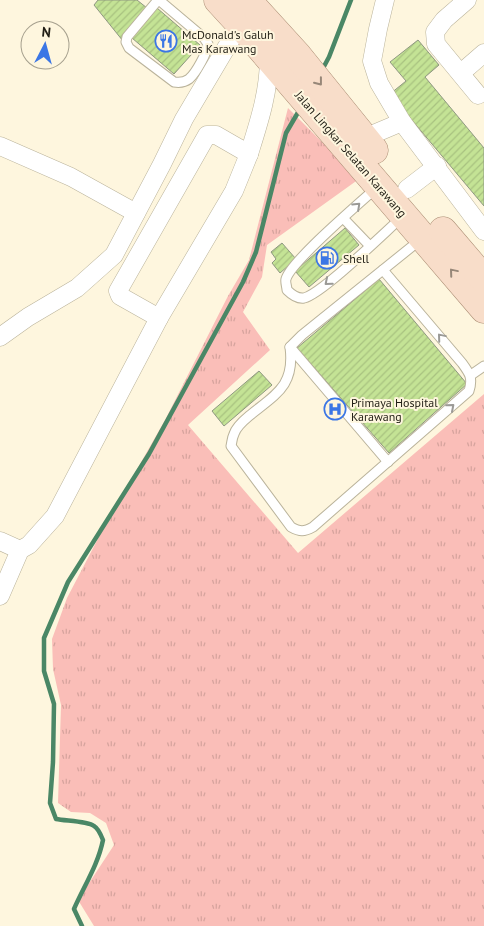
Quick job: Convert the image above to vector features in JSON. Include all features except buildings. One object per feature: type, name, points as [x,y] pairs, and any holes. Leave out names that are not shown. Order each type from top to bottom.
[{"type":"main road","name":"Jalan Lingkar Selatan Karawang","points":[[218,0],[248,7],[298,56],[333,116],[379,185],[406,202],[484,279]]},
{"type":"main road","name":"Jalan Lingkar Selatan Karawang","points":[[248,7],[269,58],[288,82],[364,138],[406,202],[424,237],[484,309]]},
{"type":"street","points":[[385,0],[372,61],[379,83],[402,122],[484,231]]},
{"type":"street","points":[[467,0],[444,20],[435,32],[436,44],[478,95]]},
{"type":"street","points":[[0,337],[28,317],[77,288],[114,255],[184,119],[248,7]]},
{"type":"street","points":[[461,73],[484,54]]},
{"type":"street","points":[[0,596],[20,550],[29,545],[55,516],[159,318],[234,191],[263,111],[269,78],[269,58]]},
{"type":"street","points":[[364,138],[402,122]]},
{"type":"street","points":[[159,318],[120,296],[118,291],[207,135],[216,135],[249,154]]},
{"type":"street","points":[[0,146],[71,177],[136,213]]},
{"type":"street","points":[[406,202],[436,166]]},
{"type":"street","points":[[0,541],[20,550]]},
{"type":"lane","points":[[158,0],[204,38],[208,44],[207,52],[190,78],[181,83],[174,82],[129,48],[126,42],[127,37],[158,0]]},
{"type":"lane","points":[[379,185],[303,256],[290,271],[286,280],[287,290],[295,297],[303,298],[311,295],[325,285],[370,246],[406,202]]},
{"type":"lane","points":[[344,219],[370,246]]},
{"type":"lane","points":[[290,347],[302,335],[424,237]]},
{"type":"lane","points":[[290,347],[292,360],[289,375],[282,390],[242,422],[234,432],[231,446],[291,528],[304,532],[313,528],[469,392],[472,383],[471,375],[442,338],[383,270]]},
{"type":"lane","points":[[290,347],[388,462]]},
{"type":"lane","points":[[471,375],[484,366]]},
{"type":"green space","points":[[288,108],[359,179],[267,245],[262,277],[243,312],[270,350],[188,425],[298,553],[484,394],[484,926],[94,926],[78,900],[114,845],[106,823],[90,813],[71,812],[58,803],[61,705],[53,669],[52,639],[67,598],[102,531],[165,420],[228,296],[249,260]]},
{"type":"waterway","points":[[321,72],[329,57],[351,0]]},
{"type":"waterway","points":[[82,926],[74,909],[94,867],[103,840],[97,828],[91,824],[56,819],[50,803],[54,704],[44,671],[44,638],[68,582],[149,454],[243,282],[256,252],[286,133],[300,109]]},
{"type":"place","name":"McDonald's Galuh Mas Karawang","points":[[166,41]]},
{"type":"place","name":"Shell","points":[[327,258]]},
{"type":"place","name":"Primaya Hospital Karawang","points":[[335,409]]}]
